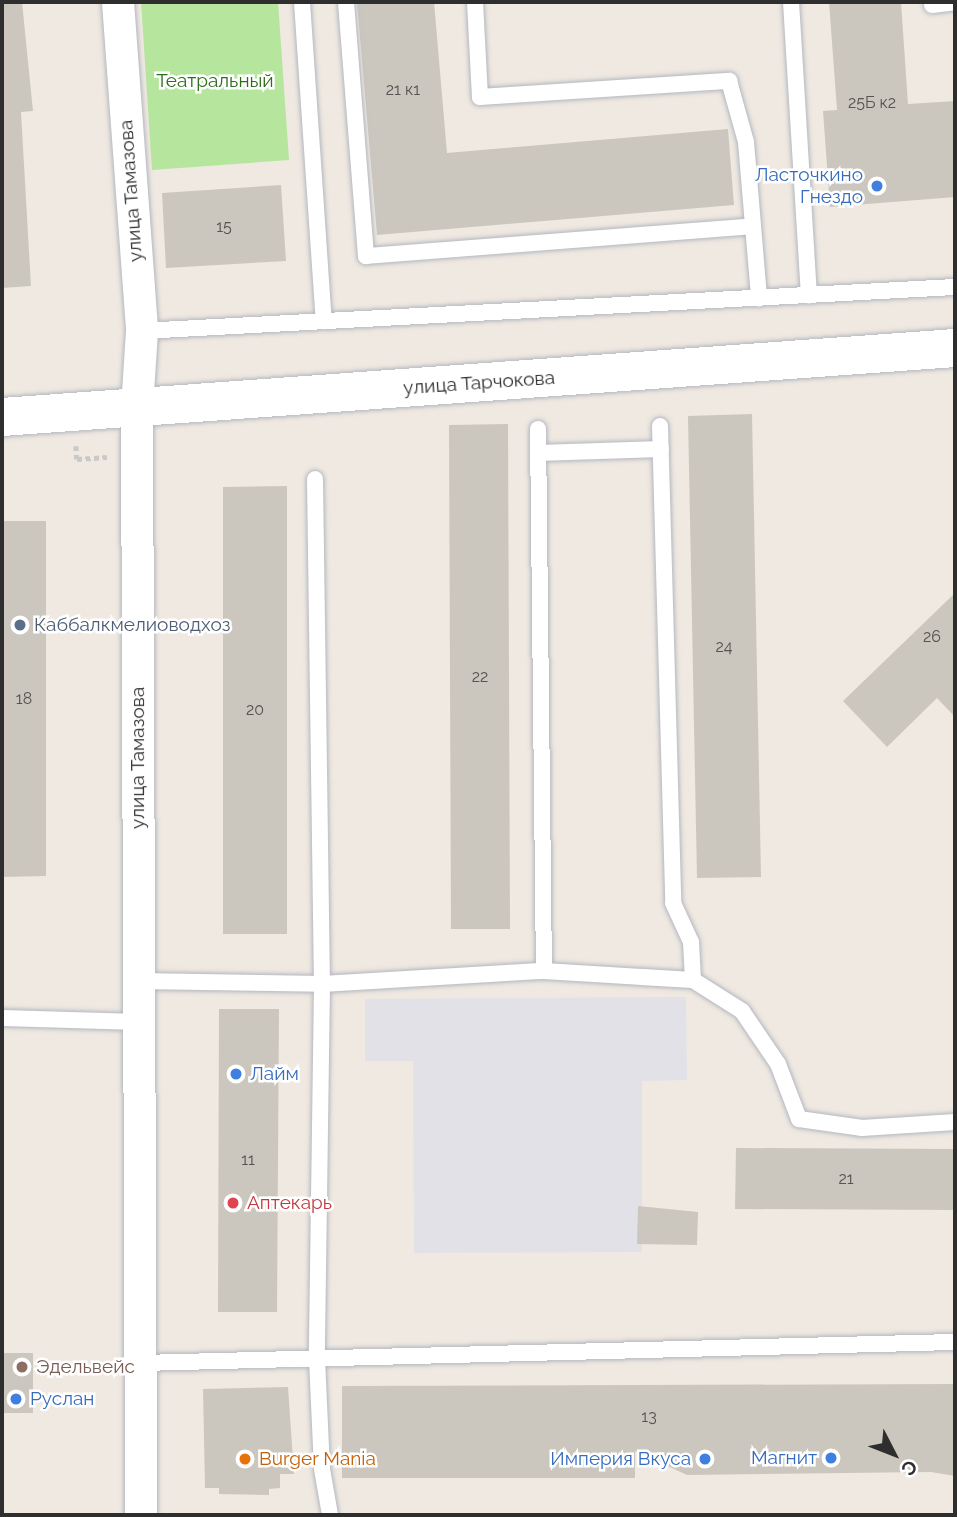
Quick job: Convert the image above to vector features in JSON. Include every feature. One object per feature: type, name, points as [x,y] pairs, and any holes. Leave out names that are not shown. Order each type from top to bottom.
[{"type":"street","name":"улица Тамазова","points":[[118,2],[142,331],[137,408],[141,1515]]},
{"type":"street","name":"улица Тарчокова","points":[[2,417],[955,348]]},
{"type":"lane","points":[[302,2],[324,321]]},
{"type":"lane","points":[[346,2],[366,256],[753,226]]},
{"type":"lane","points":[[475,2],[480,97],[729,81],[746,142],[759,298]]},
{"type":"lane","points":[[791,2],[809,295]]},
{"type":"lane","points":[[932,5],[955,2]]},
{"type":"lane","points":[[142,331],[955,287]]},
{"type":"lane","points":[[660,426],[673,903],[691,942],[693,981]]},
{"type":"lane","points":[[537,429],[544,971]]},
{"type":"lane","points":[[538,453],[661,449]]},
{"type":"lane","points":[[315,479],[321,984],[317,1359],[322,1469],[330,1515]]},
{"type":"lane","points":[[139,981],[321,984],[544,971],[693,981],[742,1011],[778,1064],[799,1119],[862,1128],[955,1122]]},
{"type":"lane","points":[[2,1018],[139,1021]]},
{"type":"lane","points":[[141,1363],[955,1342]]},
{"type":"path","points":[[75,438],[77,460],[115,456]]},
{"type":"shaded area","points":[[686,997],[687,1080],[642,1081],[642,1252],[414,1253],[413,1061],[365,1061],[365,999]]},
{"type":"green space","name":"Театральный","points":[[141,2],[278,2],[289,160],[152,170]]},
{"type":"building","points":[[2,2],[22,2],[33,111],[21,112],[31,286],[2,288]]},
{"type":"building","points":[[357,2],[434,2],[447,153],[728,129],[734,205],[377,235]]},
{"type":"building","points":[[829,2],[901,2],[908,104],[955,101],[955,197],[830,207],[823,111],[837,110]]},
{"type":"building","points":[[281,185],[286,261],[166,268],[162,193]]},
{"type":"building","points":[[752,414],[761,877],[697,878],[688,416]]},
{"type":"building","points":[[508,424],[510,929],[451,929],[449,425]]},
{"type":"building","points":[[287,486],[287,934],[223,934],[223,487]]},
{"type":"building","points":[[2,521],[46,521],[46,876],[2,877]]},
{"type":"building","points":[[955,593],[955,717],[937,698],[887,747],[843,701]]},
{"type":"building","points":[[219,1009],[279,1009],[277,1312],[218,1312]]},
{"type":"building","points":[[736,1148],[955,1149],[955,1210],[735,1209]]},
{"type":"building","points":[[638,1206],[698,1212],[697,1245],[637,1244]]},
{"type":"building","points":[[2,1353],[33,1353],[33,1413],[2,1413]]},
{"type":"building","points":[[955,1384],[955,1476],[931,1472],[687,1475],[635,1451],[635,1478],[342,1478],[342,1386]]},
{"type":"building","points":[[288,1387],[294,1474],[280,1474],[280,1488],[269,1489],[269,1495],[219,1494],[219,1488],[205,1488],[203,1389]]},
{"type":"place","name":"Ласточкино Гнездо","points":[[877,186]]},
{"type":"place","name":"Каббалкмелиоводхоз","points":[[20,625]]},
{"type":"place","name":"Лайм","points":[[236,1074]]},
{"type":"place","name":"Аптекарь","points":[[233,1203]]},
{"type":"place","name":"Эдельвейс","points":[[22,1367]]},
{"type":"place","name":"Руслан","points":[[16,1399]]},
{"type":"place","name":"Магнит","points":[[831,1458]]},
{"type":"place","name":"Burger Mania","points":[[245,1459]]},
{"type":"place","name":"Империя Вкуса","points":[[705,1459]]}]
